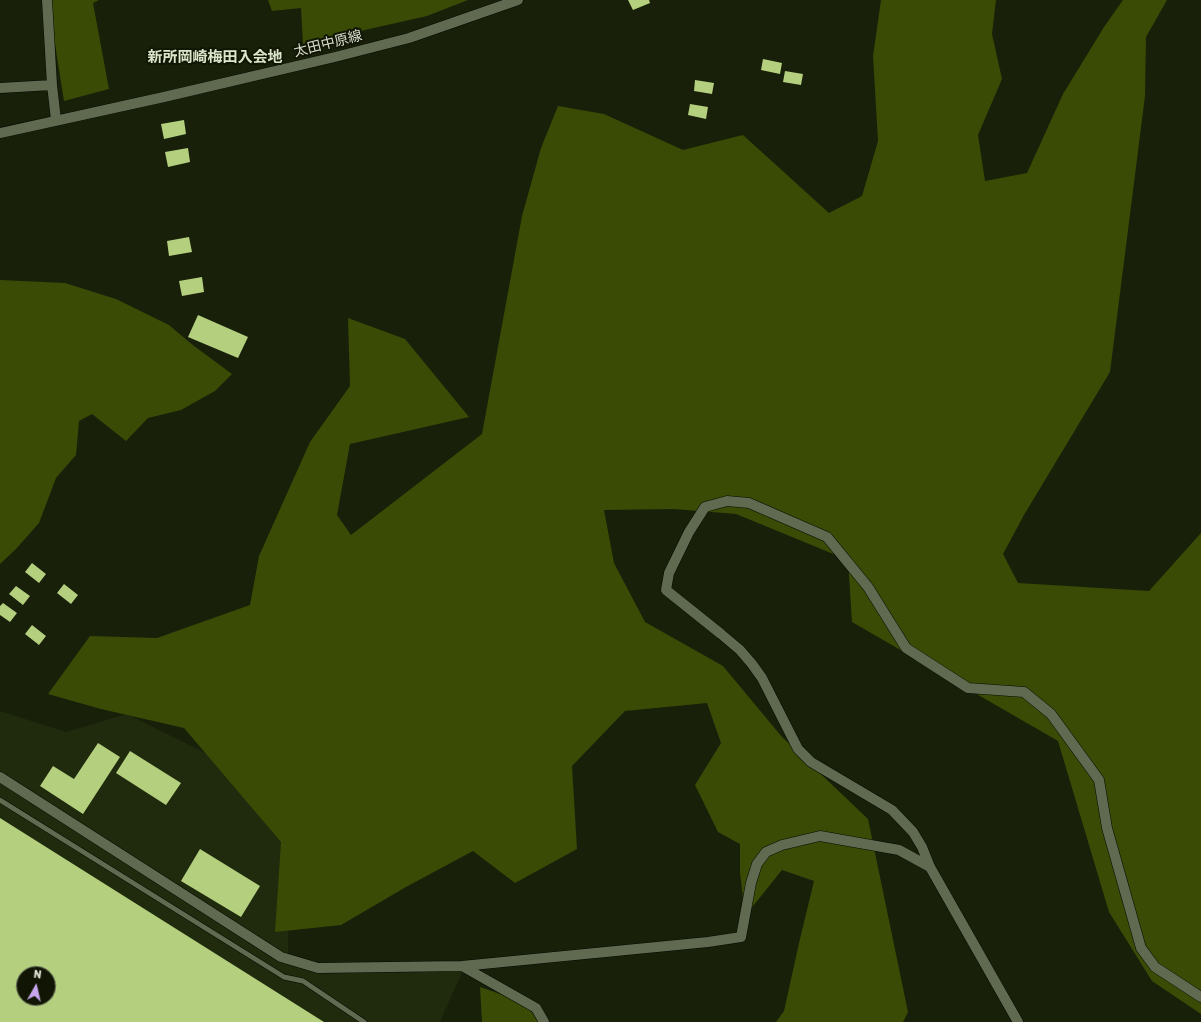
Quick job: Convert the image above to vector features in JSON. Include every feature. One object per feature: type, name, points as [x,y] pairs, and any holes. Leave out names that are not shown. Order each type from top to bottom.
[{"type":"street","points":[[47,0],[52,85],[56,120]]},
{"type":"street","name":"太田中原線","points":[[0,133],[186,92],[410,38],[518,0]]},
{"type":"street","points":[[0,88],[52,85]]},
{"type":"street","points":[[1018,1022],[930,867],[922,847],[913,832],[892,810],[811,762],[798,749],[762,678],[752,664],[740,650],[666,590],[669,573],[689,532],[705,507],[727,501],[749,503],[827,537],[868,587],[906,648],[968,688],[1024,692],[1051,714],[1098,780],[1107,828],[1141,948],[1155,968],[1201,997]]},
{"type":"street","points":[[0,777],[281,957],[318,968],[462,966],[708,942],[741,937],[751,883],[757,864],[766,852],[782,845],[820,836],[899,850],[930,867]]},
{"type":"street","points":[[462,966],[536,1008],[544,1022]]},
{"type":"lane","points":[[0,800],[284,977],[303,981],[364,1022]]},
{"type":"shaded area","points":[[0,711],[66,732],[127,714],[268,784],[289,838],[288,962],[463,970],[440,1022],[0,1022]]},
{"type":"green space","points":[[48,0],[99,0],[93,3],[109,89],[64,101]]},
{"type":"green space","points":[[268,0],[468,0],[427,16],[303,44],[301,8],[272,11]]},
{"type":"green space","points":[[881,0],[996,0],[992,34],[1002,79],[978,135],[985,181],[1027,173],[1063,94],[1104,27],[1123,0],[1167,0],[1146,37],[1145,96],[1110,372],[1024,515],[1003,554],[1018,583],[1149,591],[1201,533],[1201,1014],[1152,981],[1109,912],[1058,741],[852,622],[848,560],[736,514],[674,509],[604,510],[614,563],[645,622],[723,666],[782,737],[868,819],[908,1012],[903,1022],[776,1022],[784,1011],[814,881],[782,870],[745,916],[740,872],[740,844],[718,832],[695,785],[721,743],[707,703],[625,711],[572,766],[577,849],[515,883],[473,851],[406,887],[341,925],[275,932],[281,842],[184,728],[101,709],[48,694],[90,636],[157,638],[250,605],[259,556],[310,442],[350,386],[348,318],[405,339],[469,417],[350,444],[337,515],[351,535],[482,434],[522,216],[541,148],[558,106],[604,114],[683,150],[743,135],[829,213],[862,196],[878,141],[873,56]]},
{"type":"green space","points":[[0,280],[65,283],[116,299],[169,325],[194,346],[232,374],[215,391],[181,410],[148,418],[126,441],[92,414],[79,421],[76,455],[56,478],[39,523],[16,549],[0,564]]},
{"type":"green space","points":[[480,987],[526,1003],[538,1022],[482,1022]]},
{"type":"building","points":[[628,0],[649,0],[650,3],[633,10]]},
{"type":"building","points":[[763,59],[782,63],[780,74],[761,70]]},
{"type":"building","points":[[785,71],[803,74],[801,85],[783,82]]},
{"type":"building","points":[[695,80],[714,83],[712,94],[694,91]]},
{"type":"building","points":[[690,104],[708,107],[706,119],[688,115]]},
{"type":"building","points":[[184,120],[186,134],[164,139],[161,124]]},
{"type":"building","points":[[188,148],[190,162],[168,167],[165,152]]},
{"type":"building","points":[[189,237],[192,252],[169,256],[167,241]]},
{"type":"building","points":[[202,277],[204,292],[182,296],[179,281]]},
{"type":"building","points":[[198,315],[248,337],[238,358],[188,337]]},
{"type":"building","points":[[32,563],[46,574],[39,583],[25,572]]},
{"type":"building","points":[[64,584],[78,595],[71,604],[57,593]]},
{"type":"building","points":[[16,586],[30,596],[23,605],[9,594]]},
{"type":"building","points":[[3,603],[17,613],[10,622],[0,615],[0,606]]},
{"type":"building","points":[[32,625],[46,636],[39,645],[25,634]]},
{"type":"building","points":[[98,743],[120,757],[83,814],[40,786],[53,766],[74,779]]},
{"type":"building","points":[[130,751],[181,783],[166,805],[116,773]]},
{"type":"building","points":[[0,818],[324,1022],[0,1022]]},
{"type":"building","points":[[200,849],[260,886],[241,917],[181,881]]},
{"type":"district","name":"新所岡崎梅田入会地","points":[[215,58]]}]
